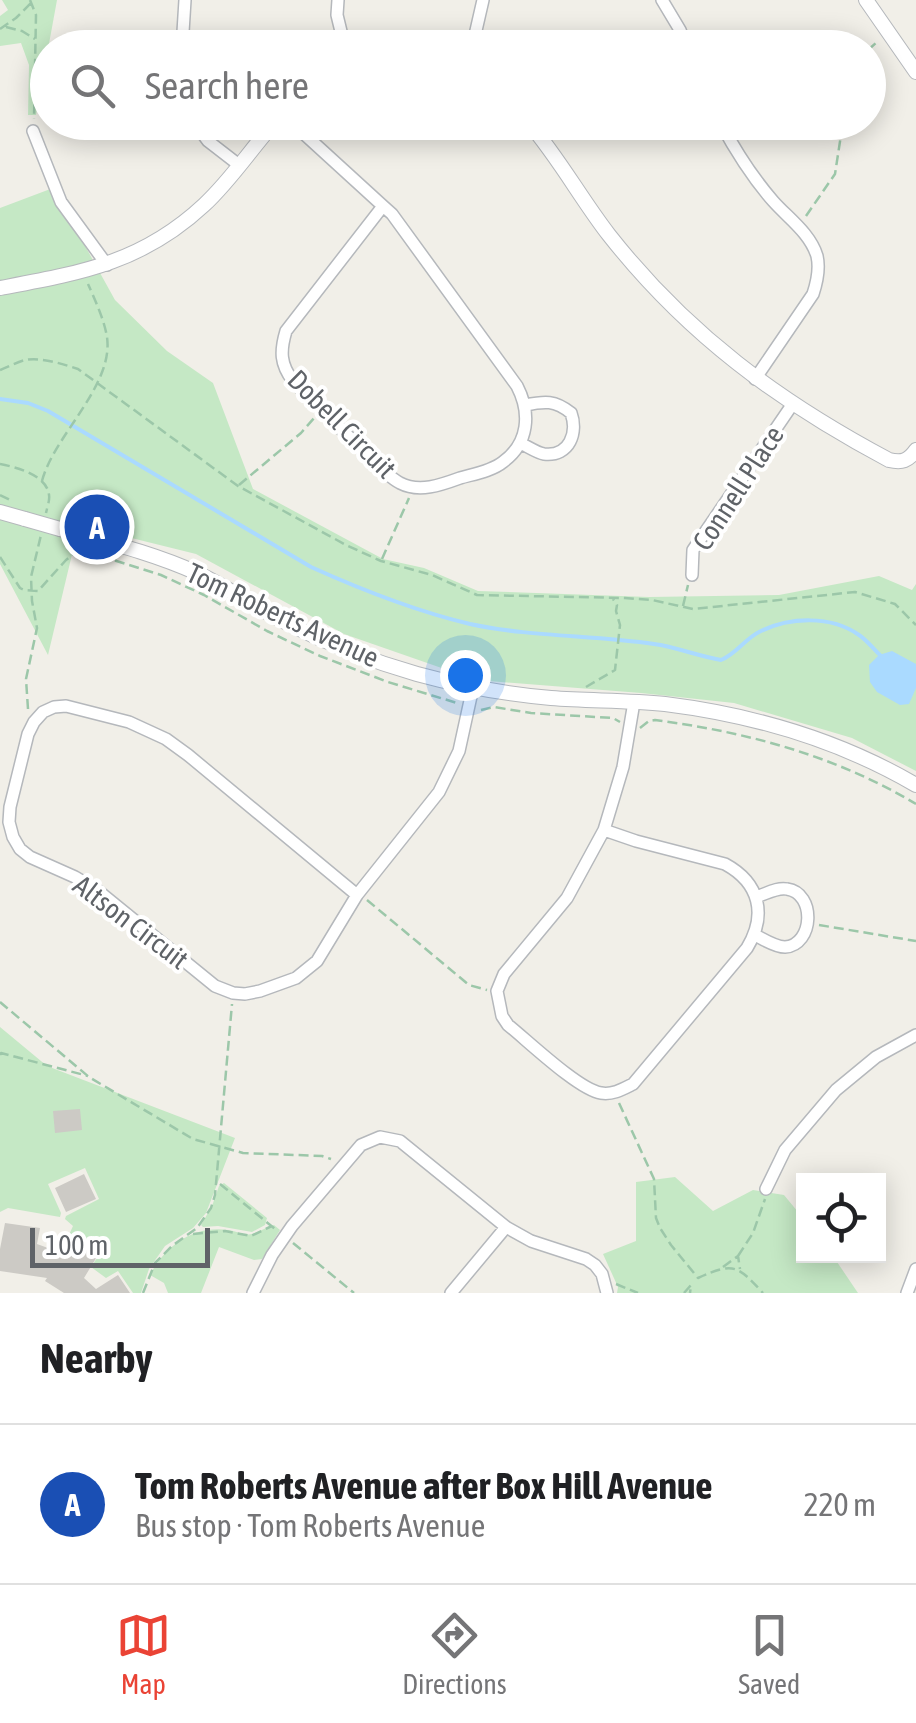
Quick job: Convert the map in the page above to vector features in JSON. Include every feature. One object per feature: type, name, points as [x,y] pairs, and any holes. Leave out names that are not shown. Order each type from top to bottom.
[{"type":"street","points":[[183,30],[185,0]]},
{"type":"street","points":[[338,0],[341,30]]},
{"type":"street","points":[[476,30],[483,0]]},
{"type":"street","points":[[662,0],[680,30]]},
{"type":"street","points":[[866,0],[916,72]]},
{"type":"street","points":[[37,140],[61,202],[107,265]]},
{"type":"street","points":[[207,140],[239,165]]},
{"type":"street","points":[[0,288],[107,265],[152,244],[207,202],[260,140]]},
{"type":"street","points":[[311,140],[407,232],[517,386],[526,406],[526,429],[520,443],[543,454],[569,445],[575,431],[571,412],[558,404],[526,406]]},
{"type":"street","points":[[544,140],[646,280],[710,342],[792,405],[888,460],[911,456]]},
{"type":"street","points":[[731,140],[772,200],[811,242],[817,256],[818,280],[813,294],[755,379]]},
{"type":"street","name":"Dobell Circuit","points":[[384,206],[286,331],[281,348],[286,372],[385,472],[412,486],[440,485],[497,466],[520,443]]},
{"type":"street","name":"Connell Place","points":[[692,575],[692,550],[792,405]]},
{"type":"street","name":"Tom Roberts Avenue","points":[[0,512],[174,563],[286,622],[365,657],[418,674],[552,698],[720,712],[804,734],[916,784]]},
{"type":"street","points":[[233,993],[260,991],[304,974],[316,961],[356,895],[439,792],[458,751],[474,687]]},
{"type":"street","points":[[604,830],[725,864],[749,882],[758,912],[755,935],[747,948],[632,1084],[616,1092],[600,1093],[586,1088],[508,1025],[497,991],[504,974],[566,898],[604,830],[624,768],[634,702]]},
{"type":"street","name":"Altson Circuit","points":[[233,993],[215,986],[97,890],[20,849],[12,837],[10,808],[28,734],[44,712],[66,706],[130,722],[166,739],[356,895]]},
{"type":"street","points":[[755,935],[786,947],[798,942],[807,923],[807,907],[796,892],[781,889],[756,897]]},
{"type":"street","points":[[766,1189],[785,1150],[836,1090],[876,1057],[916,1035]]},
{"type":"street","points":[[253,1293],[284,1236],[361,1145],[387,1137],[400,1141],[506,1228],[595,1266],[606,1288]]},
{"type":"street","points":[[451,1293],[506,1228]]},
{"type":"street","points":[[907,1293],[916,1270]]},
{"type":"path","points":[[2,28],[32,1],[36,30]]},
{"type":"path","points":[[2,28],[30,36]]},
{"type":"path","points":[[796,226],[835,174],[840,140]]},
{"type":"path","points":[[42,482],[54,452],[97,382],[105,356],[106,336],[86,278]]},
{"type":"path","points":[[0,370],[25,360],[78,369],[238,486],[381,561],[432,575],[477,595],[625,598],[693,609],[855,592],[896,604],[916,625]]},
{"type":"path","points":[[238,486],[322,410]]},
{"type":"path","points":[[0,464],[15,467],[42,482],[50,498],[46,516]]},
{"type":"path","points":[[35,477],[45,469]]},
{"type":"path","points":[[381,561],[412,486]]},
{"type":"path","points":[[28,712],[26,678],[36,628],[31,577],[41,534]]},
{"type":"path","points":[[0,558],[20,588],[31,591],[42,588],[79,551]]},
{"type":"path","points":[[682,608],[692,575]]},
{"type":"path","points":[[612,598],[617,604]]},
{"type":"path","points":[[579,688],[615,670],[620,625],[616,611],[617,604],[625,598]]},
{"type":"path","points":[[356,895],[468,985],[497,991]]},
{"type":"path","points":[[807,923],[916,941]]},
{"type":"path","points":[[192,1234],[215,1195],[233,993]]},
{"type":"path","points":[[0,1002],[90,1077],[192,1140],[243,1153],[329,1157],[343,1166]]},
{"type":"path","points":[[0,1052],[90,1077]]},
{"type":"path","points":[[616,1092],[654,1178],[660,1228],[698,1278]]},
{"type":"path","points":[[684,1293],[698,1278],[738,1256],[765,1205],[766,1189]]},
{"type":"path","points":[[143,1293],[162,1254],[180,1240],[192,1234],[225,1230],[251,1236],[272,1226]]},
{"type":"path","points":[[738,1256],[741,1272],[763,1293]]},
{"type":"path","points":[[722,1268],[741,1272]]},
{"type":"path","points":[[606,1288],[611,1282],[638,1293]]},
{"type":"path","points":[[690,1293],[692,1285]]},
{"type":"green space","points":[[2,0],[57,0],[52,30],[30,30],[30,115],[29,65],[21,43],[0,46],[0,16],[8,10]]},
{"type":"green space","points":[[53,188],[115,300],[167,351],[213,383],[253,489],[383,559],[424,568],[478,591],[649,597],[779,595],[879,576],[912,590],[916,584],[916,771],[852,738],[734,703],[476,680],[344,634],[196,554],[79,525],[48,655],[0,564],[0,208]]},
{"type":"green space","points":[[0,1027],[47,1066],[235,1138],[206,1213],[193,1228],[165,1246],[149,1269],[141,1293],[133,1293],[118,1271],[106,1278],[91,1267],[97,1258],[68,1237],[73,1226],[66,1216],[99,1199],[85,1168],[48,1184],[60,1217],[8,1208],[0,1212]]},
{"type":"green space","points":[[675,1177],[713,1211],[753,1190],[784,1195],[796,1210],[796,1263],[838,1263],[858,1293],[617,1293],[603,1254],[636,1241],[636,1182]]},
{"type":"green space","points":[[224,1183],[267,1218],[265,1225],[252,1232],[201,1225]]},
{"type":"green space","points":[[274,1225],[280,1230],[262,1259],[254,1260],[219,1247],[201,1293],[168,1293],[164,1283],[150,1275],[172,1247],[192,1234],[215,1229],[249,1234]]},
{"type":"water","points":[[892,651],[916,664],[916,688],[909,704],[900,705],[877,692],[870,682],[869,665],[879,655]]},
{"type":"building","points":[[80,1109],[82,1130],[55,1133],[53,1111]]},
{"type":"building","points":[[84,1174],[96,1199],[66,1212],[55,1188]]},
{"type":"building","points":[[5,1223],[40,1228],[37,1244],[59,1252],[67,1237],[98,1255],[84,1278],[96,1289],[118,1275],[130,1293],[64,1293],[45,1281],[47,1278],[0,1271]]},
{"type":"waterway","points":[[0,399],[48,411],[311,567],[429,613],[493,628],[654,644],[721,660],[771,627],[796,621],[823,621],[859,635],[882,657]]},
{"type":"place","name":"Tom Roberts Avenue after Box Hill Avenue","points":[[97,527]]}]
